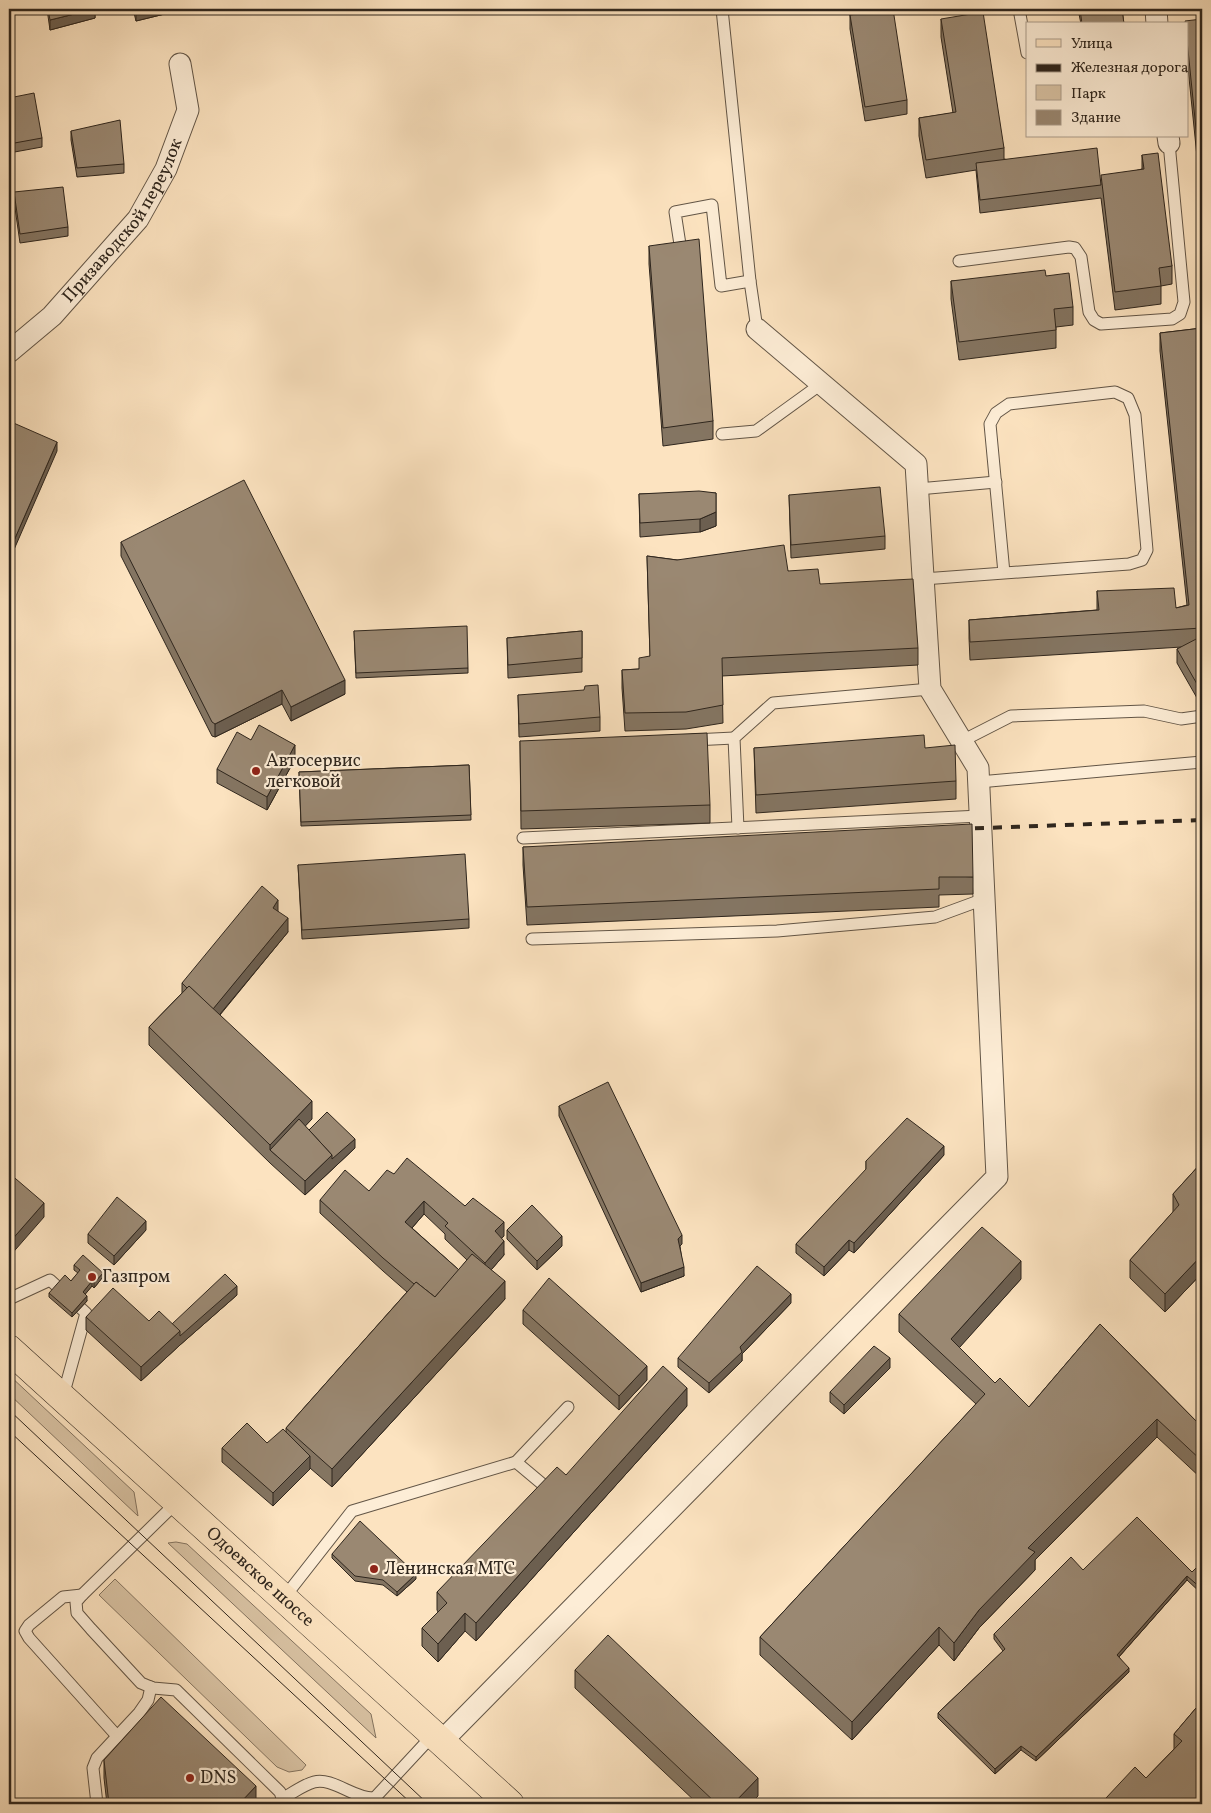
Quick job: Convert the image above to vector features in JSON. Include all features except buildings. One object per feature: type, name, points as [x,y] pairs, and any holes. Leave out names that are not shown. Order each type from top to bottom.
[{"type":"main road","name":"Одоевское шоссе","points":[[9,1349],[510,1804]]},
{"type":"street","points":[[1156,9],[1157,22]]},
{"type":"street","name":"Призаводской переулок","points":[[9,352],[52,316],[138,219],[166,169],[188,110],[180,64]]},
{"type":"street","points":[[437,1738],[998,1177],[978,768],[930,689],[916,464],[757,329]]},
{"type":"lane","points":[[722,9],[750,281],[757,329]]},
{"type":"lane","points":[[863,12],[882,9]]},
{"type":"lane","points":[[1020,9],[1026,47]]},
{"type":"lane","points":[[959,261],[1070,247],[1076,248],[1080,258],[1089,312],[1094,320],[1101,324],[1172,319],[1180,314],[1184,302],[1169,139]]},
{"type":"lane","points":[[681,251],[675,212],[712,205],[721,286],[750,281]]},
{"type":"lane","points":[[722,434],[756,431],[821,384]]},
{"type":"lane","points":[[923,579],[1129,564],[1142,560],[1147,550],[1135,415],[1128,398],[1115,392],[1009,404],[996,413],[990,424],[1004,573]]},
{"type":"lane","points":[[918,489],[996,482]]},
{"type":"lane","points":[[686,740],[734,738],[773,703],[930,689]]},
{"type":"lane","points":[[962,741],[1011,716],[1144,711],[1181,719],[1202,716]]},
{"type":"lane","points":[[734,738],[738,828]]},
{"type":"lane","points":[[979,782],[1202,762]]},
{"type":"lane","points":[[522,838],[980,816]]},
{"type":"lane","points":[[532,939],[776,931],[935,917],[984,899]]},
{"type":"lane","points":[[9,1299],[50,1280],[86,1313],[63,1398]]},
{"type":"lane","points":[[283,1599],[352,1512],[516,1462],[568,1407]]},
{"type":"lane","points":[[516,1462],[547,1488]]},
{"type":"lane","points":[[177,1502],[76,1602],[77,1613],[90,1630],[141,1683],[151,1687],[176,1690],[280,1792],[284,1801],[316,1781],[326,1781],[371,1801],[383,1792],[437,1738]]},
{"type":"lane","points":[[82,1595],[63,1597],[29,1625],[25,1631],[29,1638],[117,1736]]},
{"type":"lane","points":[[97,1804],[93,1768],[97,1758],[139,1712],[148,1700],[151,1687]]},
{"type":"green space","points":[[9,1375],[134,1492],[138,1516],[9,1394]]},
{"type":"green space","points":[[168,1543],[187,1544],[371,1714],[376,1738]]},
{"type":"green space","points":[[115,1579],[306,1765],[302,1770],[289,1772],[277,1767],[99,1595]]},
{"type":"tram line","points":[[9,1410],[428,1804]]},
{"type":"tram line","points":[[9,1431],[412,1804]]},
{"type":"railway","points":[[957,829],[1202,820]]},
{"type":"place","name":"Автосервис легковой","points":[[256,771]]},
{"type":"place","name":"Газпром","points":[[92,1277]]},
{"type":"place","name":"Ленинская МТС","points":[[374,1569]]},
{"type":"place","name":"DNS","points":[[190,1778]]}]
